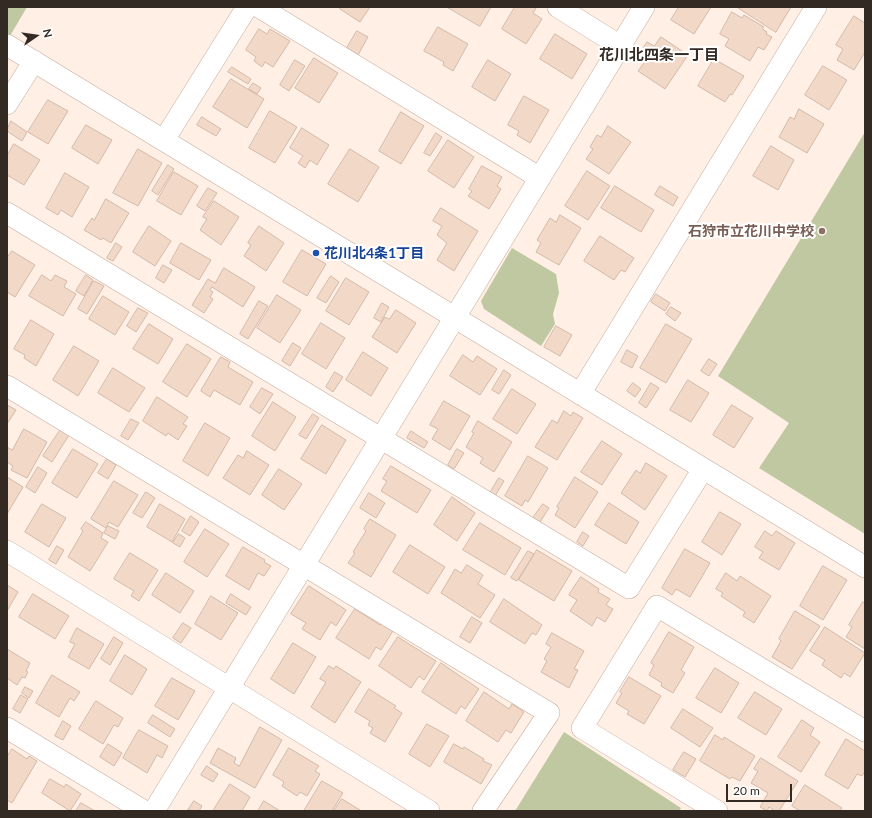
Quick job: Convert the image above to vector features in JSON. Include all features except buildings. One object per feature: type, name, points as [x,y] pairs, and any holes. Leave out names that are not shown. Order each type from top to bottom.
[{"type":"street","points":[[164,140],[247,7]]},
{"type":"street","points":[[260,7],[540,178]]},
{"type":"street","points":[[558,7],[620,46]]},
{"type":"street","points":[[154,811],[644,7]]},
{"type":"street","points":[[580,394],[816,7]]},
{"type":"street","points":[[7,45],[865,567]]},
{"type":"street","points":[[7,104],[34,61]]},
{"type":"street","points":[[7,213],[382,437],[630,588],[703,469]]},
{"type":"street","points":[[7,386],[305,564],[549,713],[483,811]]},
{"type":"street","points":[[7,551],[429,811]]},
{"type":"street","points":[[708,809],[582,728],[657,606],[865,731]]},
{"type":"street","points":[[7,728],[144,811]]},
{"type":"green space","points":[[7,7],[27,7],[7,41]]},
{"type":"green space","name":"石狩市立花川中学校","points":[[865,132],[865,534],[759,468],[789,423],[718,376]]},
{"type":"green space","points":[[512,248],[556,274],[559,293],[553,314],[555,324],[541,346],[484,309],[481,301]]},
{"type":"green space","points":[[564,732],[681,808],[679,811],[515,811]]},
{"type":"place","name":"石狩市立花川中学校","points":[[822,231]]},
{"type":"place","name":"花川北4条1丁目","points":[[316,253]]},
{"type":"district","name":"花川北四条一丁目","points":[[659,55]]}]
